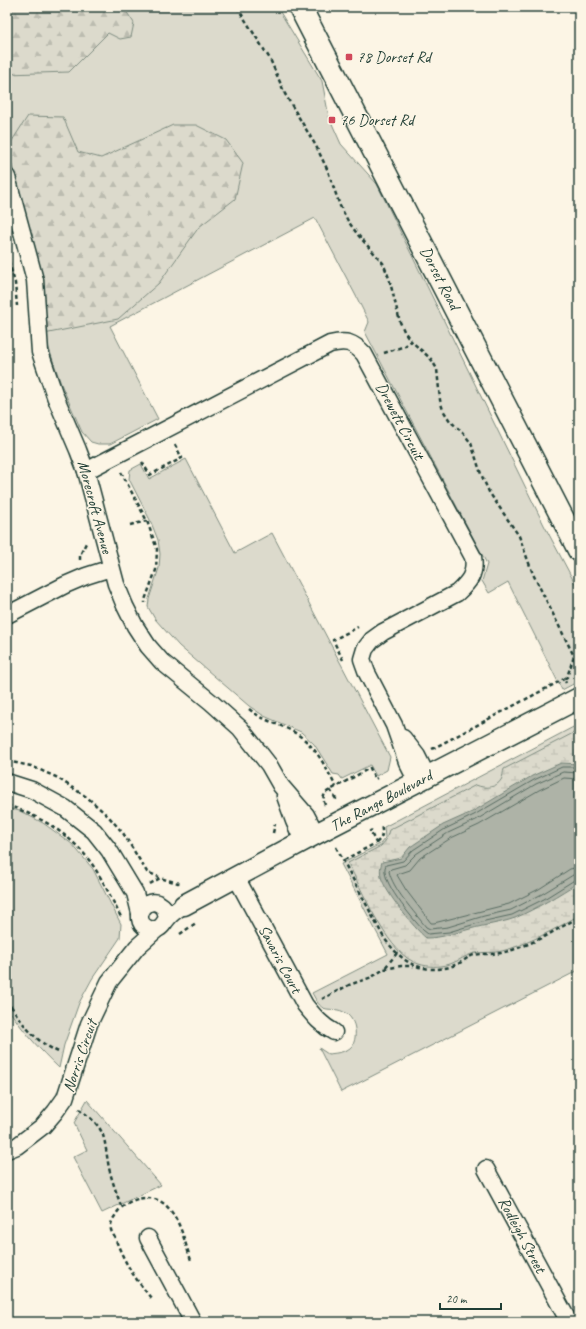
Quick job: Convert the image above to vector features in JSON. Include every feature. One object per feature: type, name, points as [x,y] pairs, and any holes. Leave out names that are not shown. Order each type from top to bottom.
[{"type":"main road","name":"Dorset Road","points":[[300,7],[579,550]]},
{"type":"street","name":"Morecroft Avenue","points":[[7,178],[35,280],[40,352],[55,396],[86,471],[116,584],[125,606],[135,626],[148,646],[162,662],[212,702],[240,728],[269,765],[310,838]]},
{"type":"street","name":"Drewett Circuit","points":[[86,471],[330,344],[348,342],[357,346],[364,354],[474,557],[475,566],[473,574],[467,584],[457,593],[383,632],[372,640],[365,649],[362,659],[367,673],[422,779]]},
{"type":"street","points":[[7,615],[65,585],[86,576],[112,568]]},
{"type":"street","name":"The Range Boulevard","points":[[162,924],[184,905],[577,699]]},
{"type":"street","points":[[7,782],[32,790],[65,808],[94,831],[109,850],[135,893],[144,926],[148,928],[162,924],[165,909],[135,893]]},
{"type":"street","name":"Savaris Court","points":[[236,877],[306,1007],[314,1018],[334,1032]]},
{"type":"street","points":[[137,947],[140,915],[145,905],[156,903],[184,905]]},
{"type":"street","name":"Norris Circuit","points":[[10,1144],[43,1126],[65,1098],[89,1024],[109,982],[137,947],[162,924]]},
{"type":"street","name":"Rodleigh Street","points":[[486,1169],[569,1322]]},
{"type":"street","points":[[148,1238],[192,1322]]},
{"type":"path","points":[[237,7],[270,58],[285,94],[316,146],[328,171],[340,206],[348,221],[358,235],[383,263],[389,278],[400,322],[404,331],[411,341],[431,359],[437,369],[440,400],[443,410],[450,421],[471,443],[481,474],[489,492],[519,536],[533,574],[574,656],[567,677],[564,679],[375,779],[370,768],[325,793],[323,799],[325,805]]},
{"type":"path","points":[[137,464],[142,461],[150,475],[182,458],[175,444]]},
{"type":"path","points":[[113,457],[147,521],[157,549],[156,570],[145,600],[145,605]]},
{"type":"path","points":[[118,474],[126,470]]},
{"type":"path","points":[[130,525],[147,521]]},
{"type":"path","points":[[344,661],[333,640],[361,625]]},
{"type":"path","points":[[564,679],[577,699]]},
{"type":"path","points":[[245,705],[265,721],[292,731],[305,739],[317,753],[336,787]]},
{"type":"path","points":[[267,836],[336,799],[330,790]]},
{"type":"path","points":[[7,805],[28,812],[52,825],[73,842],[89,860],[124,923]]},
{"type":"path","points":[[376,843],[370,831],[387,822]]},
{"type":"path","points":[[344,860],[376,843],[382,838],[383,833],[380,825]]},
{"type":"path","points":[[329,851],[336,847],[384,938],[403,959],[414,966]]},
{"type":"path","points":[[115,906],[160,878],[178,883],[185,880]]},
{"type":"path","points":[[384,969],[402,966],[443,969],[455,966],[472,956],[501,953],[517,948],[542,937],[579,917]]},
{"type":"path","points":[[178,935],[202,920]]},
{"type":"path","points":[[306,1007],[349,985],[372,977],[384,969],[397,953]]},
{"type":"green space","points":[[7,7],[277,7],[322,81],[329,117],[341,144],[377,184],[544,525],[579,591],[579,681],[562,690],[508,582],[489,593],[482,581],[487,564],[365,332],[369,322],[315,218],[110,326],[158,419],[110,444],[98,444],[91,442],[82,432],[61,384],[44,334],[26,228],[7,144]]},
{"type":"green space","points":[[7,7],[112,7],[126,11],[134,23],[131,37],[120,39],[108,33],[69,72],[7,74]]},
{"type":"green space","points":[[28,116],[63,117],[78,152],[101,158],[173,125],[196,125],[226,140],[243,163],[235,199],[199,227],[159,283],[118,319],[44,334],[26,228],[8,147]]},
{"type":"green space","points":[[186,459],[235,553],[272,533],[390,757],[387,770],[376,776],[370,765],[342,779],[339,775],[333,774],[314,744],[301,732],[264,716],[249,706],[179,646],[155,619],[148,607],[149,599],[159,568],[160,554],[158,540],[150,520],[129,479],[130,470],[141,464],[149,479]]},
{"type":"green space","points":[[579,724],[579,970],[341,1092],[319,1048],[328,1054],[347,1050],[354,1042],[355,1027],[351,1018],[347,1014],[338,1010],[321,1007],[312,993],[388,954],[341,864],[380,844],[385,838],[384,827]]},
{"type":"green space","points":[[579,730],[579,915],[531,941],[511,949],[499,952],[475,953],[446,965],[422,965],[415,963],[402,954],[393,944],[375,917],[348,863],[381,846],[386,840],[389,830],[476,785],[487,787],[496,785],[502,779],[504,769]]},
{"type":"green space","points":[[7,808],[20,811],[43,823],[72,844],[93,869],[121,924],[120,938],[92,979],[79,1003],[64,1045],[59,1068],[31,1039],[7,1007]]},
{"type":"green space","points":[[87,1100],[161,1185],[102,1213],[73,1157],[87,1150],[74,1123]]},
{"type":"water","points":[[561,763],[579,764],[579,882],[540,906],[515,918],[448,935],[426,938],[408,918],[388,891],[381,877],[380,870],[382,862],[401,858],[410,847],[443,825],[472,812],[532,776]]},
{"type":"place","name":"78 Dorset Rd","points":[[349,57]]},
{"type":"place","name":"76 Dorset Rd","points":[[332,120]]}]
